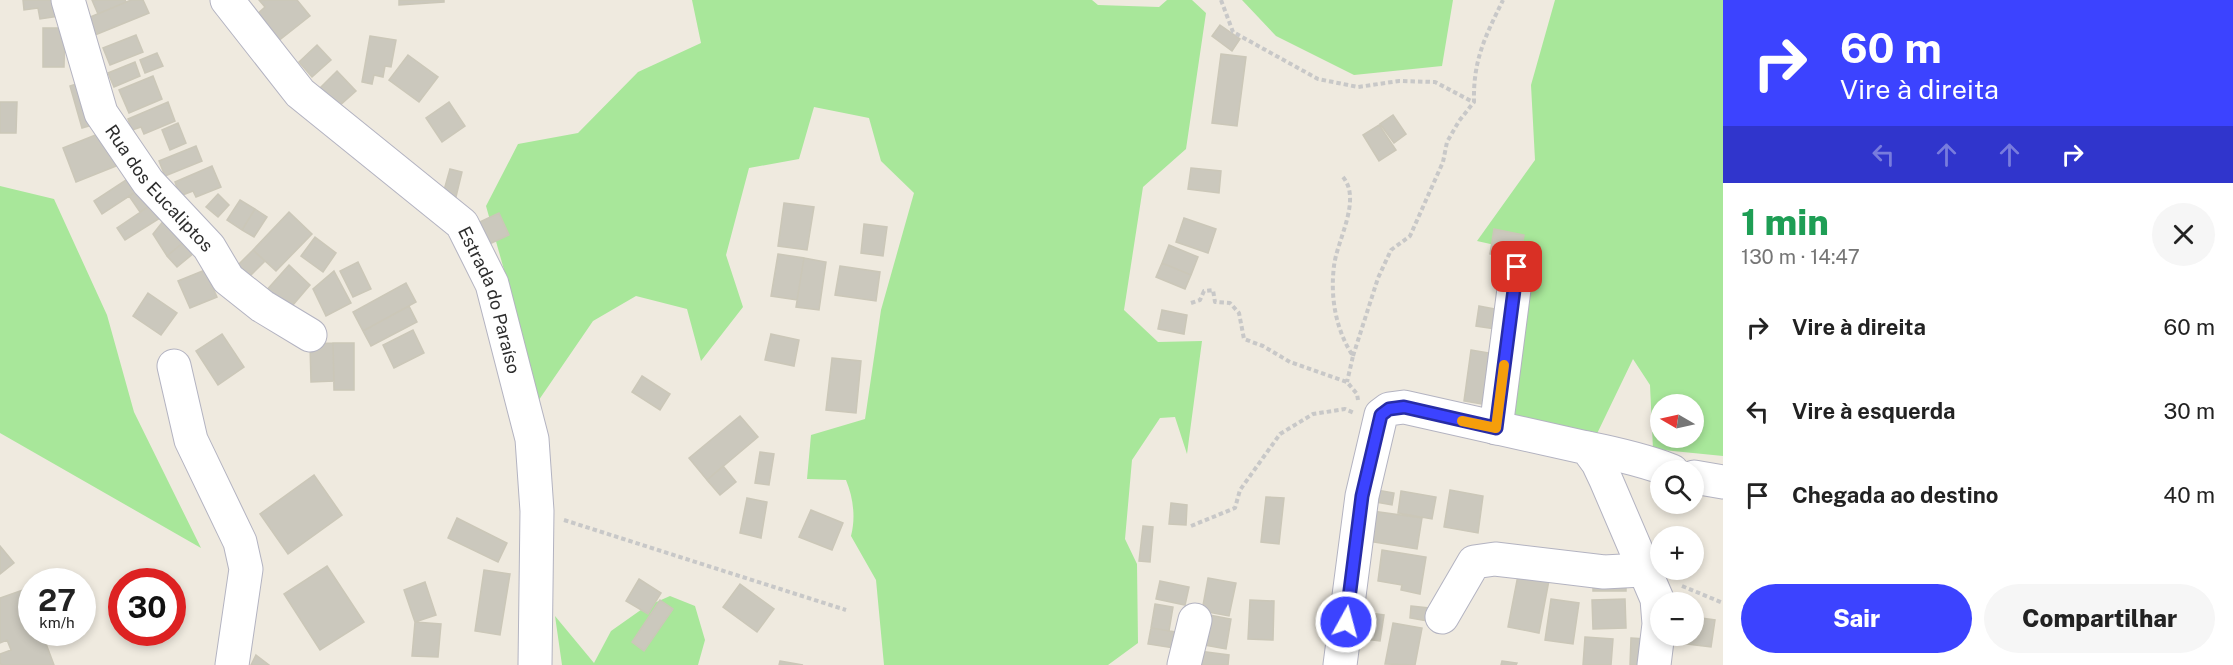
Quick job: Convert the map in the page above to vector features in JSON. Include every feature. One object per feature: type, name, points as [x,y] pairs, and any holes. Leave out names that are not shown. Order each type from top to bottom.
[{"type":"street","name":"Rua dos Eucaliptos","points":[[68,0],[100,113],[148,182],[209,247],[228,279],[262,306],[310,335]]},
{"type":"street","name":"Estrada do Paraíso","points":[[227,0],[300,93],[462,224],[492,284],[532,439],[537,511],[535,665]]},
{"type":"street","points":[[1496,428],[1517,267]]},
{"type":"street","points":[[174,366],[191,440],[240,542],[246,569],[232,665]]},
{"type":"street","points":[[1340,665],[1362,496],[1381,415],[1389,409],[1404,407],[1640,458],[1650,464]]},
{"type":"street","points":[[1587,448],[1606,480],[1642,570],[1657,599],[1659,624],[1654,665]]},
{"type":"street","points":[[1704,479],[1723,483]]},
{"type":"street","points":[[1442,617],[1474,562],[1478,560],[1495,559],[1604,572],[1642,570]]},
{"type":"street","points":[[1184,665],[1196,620]]},
{"type":"path","points":[[1221,0],[1233,32],[1317,79],[1358,87],[1399,81],[1435,82],[1474,102]]},
{"type":"path","points":[[1347,382],[1378,278],[1391,250],[1410,236],[1443,162],[1447,142],[1474,102],[1473,76],[1478,51],[1503,0]]},
{"type":"path","points":[[1343,177],[1349,184],[1349,194],[1344,230],[1337,246],[1333,293],[1343,341],[1353,356]]},
{"type":"path","points":[[1191,303],[1200,300],[1204,291],[1213,290],[1215,302],[1230,303],[1239,313],[1244,339],[1290,362],[1347,382],[1357,394],[1360,416],[1345,409],[1312,414],[1280,434],[1240,490],[1235,508],[1191,526]]},
{"type":"path","points":[[537,511],[846,610]]},
{"type":"green space","points":[[692,0],[1092,0],[1098,5],[1159,7],[1167,0],[1192,0],[1206,13],[1186,149],[1143,187],[1124,310],[1158,342],[1202,341],[1187,454],[1175,417],[1160,418],[1132,460],[1125,539],[1137,564],[1138,643],[1108,665],[884,665],[876,580],[851,536],[853,507],[846,480],[807,479],[811,435],[865,419],[881,310],[914,193],[881,161],[869,118],[814,107],[799,159],[749,168],[726,255],[743,307],[701,361],[687,309],[636,296],[593,321],[532,410],[510,291],[486,206],[518,144],[578,133],[638,72],[701,43]]},
{"type":"green space","points":[[1242,0],[1453,0],[1442,66],[1354,75],[1276,36]]},
{"type":"green space","points":[[1555,0],[1723,0],[1723,456],[1653,449],[1704,448],[1704,394],[1650,394],[1650,385],[1633,359],[1593,442],[1510,416],[1531,253],[1477,241],[1535,160],[1531,85]]},
{"type":"green space","points":[[0,186],[54,199],[107,315],[134,412],[201,548],[0,433]]},
{"type":"green space","points":[[670,596],[695,606],[705,640],[698,665],[562,665],[555,616],[594,663],[611,631],[645,607]]},
{"type":"building","points":[[23,0],[59,0],[67,15],[40,19],[38,8],[24,10]]},
{"type":"building","points":[[92,0],[125,0],[126,2],[98,14]]},
{"type":"building","points":[[131,0],[143,0],[149,13],[95,35],[88,18]]},
{"type":"building","points":[[259,0],[297,0],[310,16],[277,42],[256,15],[265,7]]},
{"type":"building","points":[[399,0],[444,0],[444,2],[399,5]]},
{"type":"building","points":[[1220,25],[1240,39],[1232,51],[1212,36]]},
{"type":"building","points":[[43,28],[65,28],[64,67],[43,67]]},
{"type":"building","points":[[136,35],[143,52],[110,65],[103,48]]},
{"type":"building","points":[[370,36],[396,40],[391,67],[385,66],[383,77],[374,75],[372,84],[362,82]]},
{"type":"building","points":[[317,45],[331,60],[312,77],[299,62]]},
{"type":"building","points":[[157,53],[163,66],[145,73],[140,60]]},
{"type":"building","points":[[1221,54],[1246,57],[1237,126],[1212,123]]},
{"type":"building","points":[[408,55],[438,77],[419,102],[389,80]]},
{"type":"building","points":[[135,62],[140,76],[114,87],[108,73]]},
{"type":"building","points":[[337,71],[356,91],[338,107],[320,88]]},
{"type":"building","points":[[153,76],[162,99],[129,113],[119,90]]},
{"type":"building","points":[[86,81],[99,123],[82,128],[70,86]]},
{"type":"building","points":[[0,102],[17,102],[16,133],[0,133]]},
{"type":"building","points":[[168,102],[175,121],[144,134],[141,127],[132,130],[128,119]]},
{"type":"building","points":[[449,102],[465,126],[442,142],[426,118]]},
{"type":"building","points":[[1393,115],[1406,134],[1394,143],[1380,124]]},
{"type":"building","points":[[178,123],[186,143],[170,150],[162,130]]},
{"type":"building","points":[[1379,125],[1396,150],[1379,161],[1363,135]]},
{"type":"building","points":[[103,132],[116,166],[76,182],[63,148]]},
{"type":"building","points":[[196,146],[202,161],[165,176],[159,161]]},
{"type":"building","points":[[212,166],[221,187],[196,197],[193,191],[180,196],[175,182]]},
{"type":"building","points":[[1191,168],[1221,171],[1219,193],[1188,189]]},
{"type":"building","points":[[450,169],[462,172],[454,205],[441,201]]},
{"type":"building","points":[[132,176],[140,189],[102,214],[94,201]]},
{"type":"building","points":[[140,189],[151,205],[140,212],[129,196]]},
{"type":"building","points":[[218,194],[229,205],[218,217],[206,207]]},
{"type":"building","points":[[240,200],[255,209],[242,230],[227,220]]},
{"type":"building","points":[[784,203],[814,207],[807,250],[778,246]]},
{"type":"building","points":[[151,205],[160,218],[125,240],[117,228]]},
{"type":"building","points":[[255,209],[267,217],[254,237],[242,230]]},
{"type":"building","points":[[289,212],[312,234],[276,271],[253,250]]},
{"type":"building","points":[[499,213],[509,235],[483,247],[473,225]]},
{"type":"building","points":[[168,215],[191,236],[167,256],[153,234]]},
{"type":"building","points":[[1184,218],[1216,229],[1208,253],[1176,242]]},
{"type":"building","points":[[864,224],[887,227],[883,256],[861,253]]},
{"type":"building","points":[[1494,229],[1524,235],[1520,259],[1490,254]]},
{"type":"building","points":[[191,236],[200,248],[177,267],[167,256]]},
{"type":"building","points":[[315,237],[336,253],[323,272],[301,256]]},
{"type":"building","points":[[1169,245],[1198,257],[1191,275],[1162,263]]},
{"type":"building","points":[[253,250],[265,261],[250,276],[238,265]]},
{"type":"building","points":[[778,254],[804,258],[797,300],[771,296]]},
{"type":"building","points":[[804,258],[826,262],[819,310],[796,307]]},
{"type":"building","points":[[358,262],[371,289],[353,297],[340,271]]},
{"type":"building","points":[[1162,263],[1191,275],[1185,289],[1156,277]]},
{"type":"building","points":[[289,265],[310,285],[287,312],[265,292]]},
{"type":"building","points":[[840,266],[880,272],[876,301],[835,295]]},
{"type":"building","points":[[205,270],[217,297],[190,308],[178,281]]},
{"type":"building","points":[[334,271],[351,303],[326,316],[313,289]]},
{"type":"building","points":[[406,283],[416,302],[363,331],[353,312]]},
{"type":"building","points":[[148,293],[177,313],[161,335],[133,316]]},
{"type":"building","points":[[409,306],[417,322],[371,346],[363,331]]},
{"type":"building","points":[[1479,306],[1506,311],[1502,330],[1476,326]]},
{"type":"building","points":[[1162,310],[1187,315],[1184,334],[1158,329]]},
{"type":"building","points":[[413,330],[424,353],[394,368],[383,345]]},
{"type":"building","points":[[222,334],[244,367],[218,385],[196,351]]},
{"type":"building","points":[[771,334],[799,340],[794,366],[765,360]]},
{"type":"building","points":[[333,343],[334,381],[311,382],[310,344]]},
{"type":"building","points":[[333,343],[354,343],[354,390],[334,390]]},
{"type":"building","points":[[1471,350],[1501,355],[1493,406],[1464,401]]},
{"type":"building","points":[[832,358],[861,361],[856,413],[826,410]]},
{"type":"building","points":[[642,376],[670,394],[660,410],[632,392]]},
{"type":"building","points":[[740,416],[758,437],[707,480],[689,458]]},
{"type":"building","points":[[760,452],[774,454],[769,485],[755,483]]},
{"type":"building","points":[[723,466],[736,482],[720,495],[707,480]]},
{"type":"building","points":[[314,475],[342,515],[288,554],[260,514]]},
{"type":"building","points":[[1377,490],[1394,493],[1392,505],[1375,502]]},
{"type":"building","points":[[1450,490],[1483,496],[1478,533],[1444,527]]},
{"type":"building","points":[[1401,491],[1436,497],[1432,519],[1398,513]]},
{"type":"building","points":[[1266,497],[1284,498],[1279,544],[1261,542]]},
{"type":"building","points":[[747,498],[767,502],[761,538],[740,533]]},
{"type":"building","points":[[1171,503],[1187,505],[1186,525],[1169,524]]},
{"type":"building","points":[[811,510],[843,523],[832,550],[799,537]]},
{"type":"building","points":[[1372,511],[1422,518],[1417,549],[1367,541]]},
{"type":"building","points":[[457,518],[507,543],[498,562],[448,538]]},
{"type":"building","points":[[1143,526],[1153,527],[1150,562],[1139,561]]},
{"type":"building","points":[[0,546],[14,563],[0,574]]},
{"type":"building","points":[[1382,550],[1426,557],[1420,594],[1401,590],[1402,585],[1378,581]]},
{"type":"building","points":[[327,566],[364,622],[320,650],[284,594]]},
{"type":"building","points":[[484,570],[510,574],[500,635],[475,631]]},
{"type":"building","points":[[1519,570],[1550,575],[1539,633],[1508,627]]},
{"type":"building","points":[[1593,577],[1626,577],[1626,591],[1593,591]]},
{"type":"building","points":[[1208,578],[1236,583],[1229,616],[1202,611]]},
{"type":"building","points":[[639,579],[661,593],[648,614],[626,601]]},
{"type":"building","points":[[1160,581],[1189,587],[1185,605],[1156,599]]},
{"type":"building","points":[[425,582],[436,615],[415,622],[404,590]]},
{"type":"building","points":[[740,584],[774,609],[757,632],[723,607]]},
{"type":"building","points":[[18,592],[18,646],[47,646],[54,665],[1,665],[0,654],[11,650],[7,640],[0,643],[0,598]]},
{"type":"building","points":[[1551,599],[1579,603],[1573,644],[1545,640]]},
{"type":"building","points":[[1625,599],[1626,628],[1593,629],[1592,600]]},
{"type":"building","points":[[660,600],[673,609],[644,651],[632,642]]},
{"type":"building","points":[[1250,600],[1274,601],[1273,640],[1248,639]]},
{"type":"building","points":[[1155,604],[1173,607],[1169,631],[1151,628]]},
{"type":"building","points":[[1411,606],[1429,608],[1427,621],[1410,618]]},
{"type":"building","points":[[1362,612],[1384,615],[1380,641],[1357,638]]},
{"type":"building","points":[[1204,614],[1231,619],[1226,649],[1198,644]]},
{"type":"building","points":[[1704,618],[1715,620],[1711,647],[1703,646]]},
{"type":"building","points":[[415,622],[441,624],[438,657],[412,656]]},
{"type":"building","points":[[1393,623],[1422,628],[1415,665],[1385,664]]},
{"type":"building","points":[[1151,628],[1183,633],[1180,649],[1148,644]]},
{"type":"building","points":[[1585,637],[1613,639],[1611,665],[1583,665]]},
{"type":"building","points":[[1631,638],[1646,639],[1645,665],[1630,665]]},
{"type":"building","points":[[1191,650],[1229,655],[1228,665],[1189,665]]},
{"type":"building","points":[[256,655],[269,665],[251,665]]},
{"type":"building","points":[[780,661],[803,665],[779,665]]},
{"type":"building","points":[[1502,661],[1517,663],[1516,665],[1501,665]]},
{"type":"slow traffic","points":[[1462,421],[1496,428],[1504,365]]},
{"type":"route","points":[[1346,622],[1362,496],[1381,415],[1389,409],[1404,407],[1496,428],[1517,267]]}]
